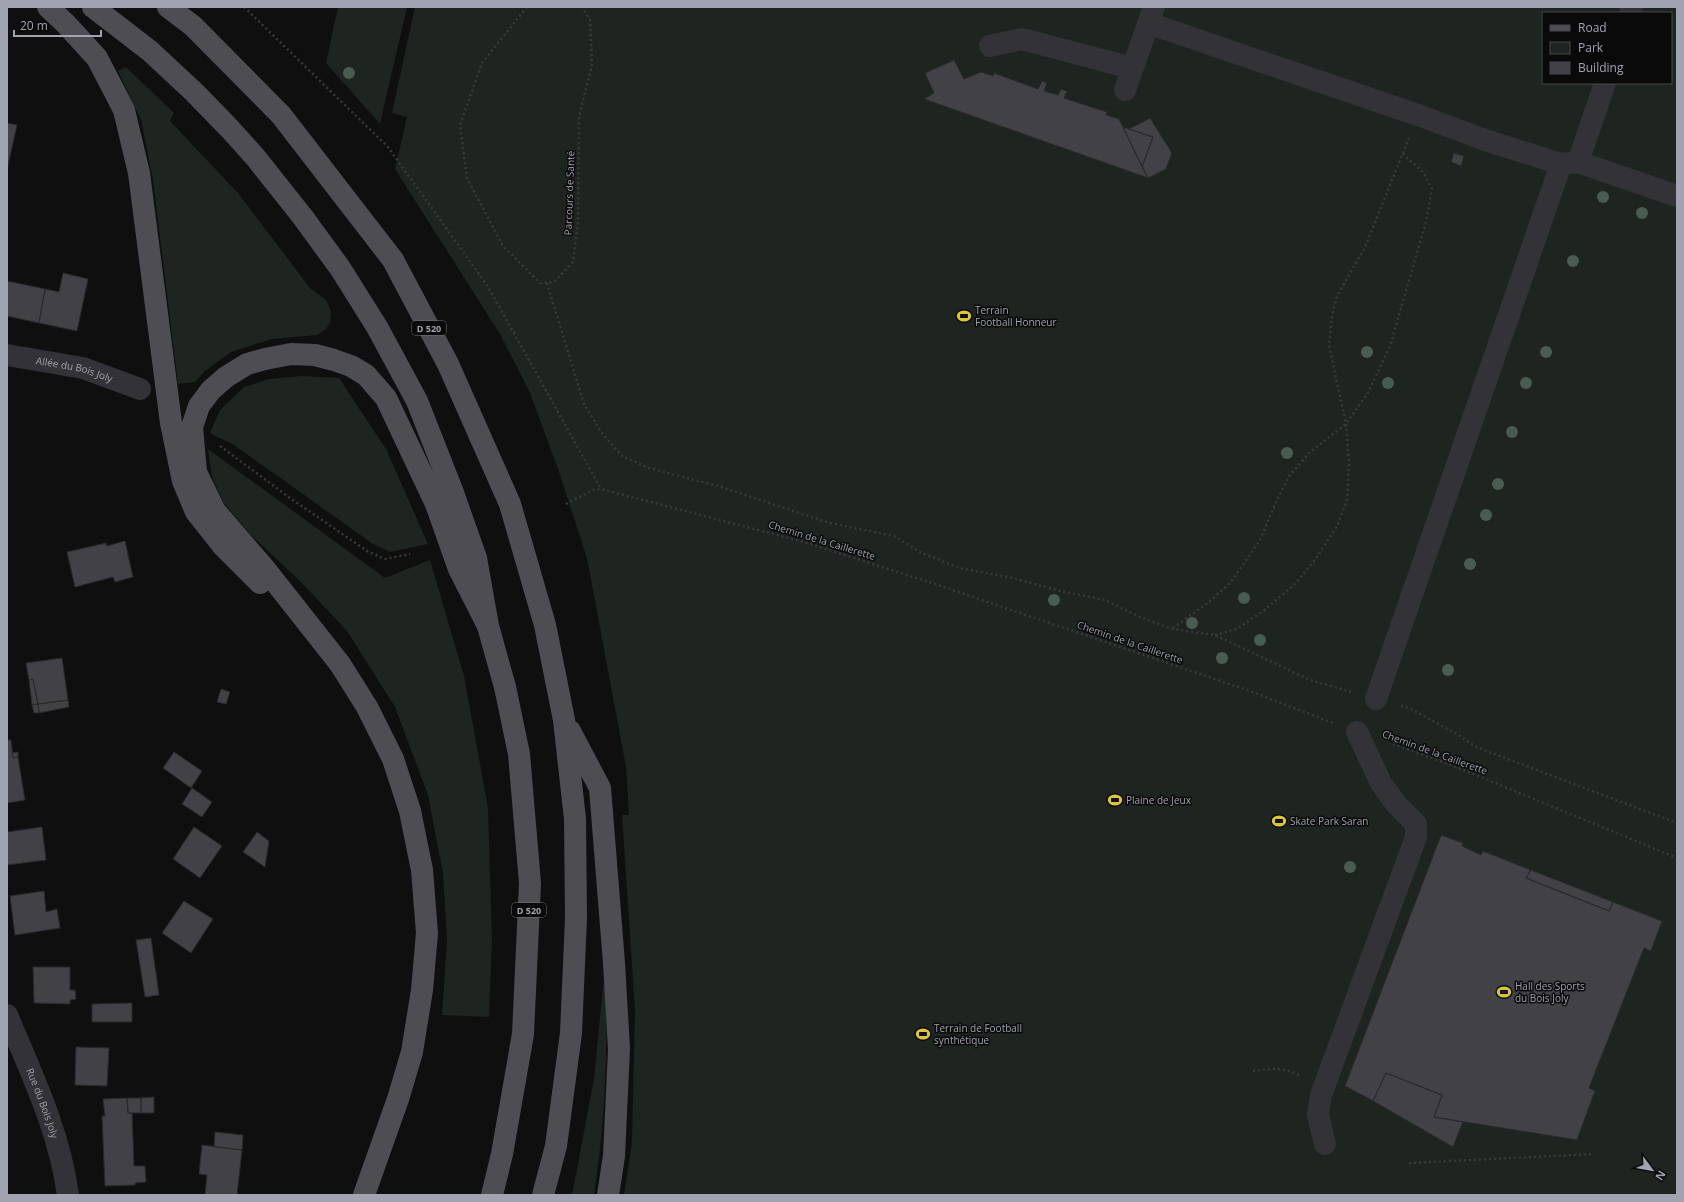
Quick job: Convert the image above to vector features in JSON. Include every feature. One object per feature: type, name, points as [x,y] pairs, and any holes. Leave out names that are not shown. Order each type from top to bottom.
[{"type":"main road","points":[[48,7],[66,24],[97,58],[124,110],[139,173],[172,423],[183,481],[196,512],[223,546],[250,574],[314,630]]},
{"type":"main road","name":"D 520","points":[[93,7],[150,51],[195,93],[230,129],[256,158],[302,216],[340,268],[377,327],[417,401],[452,490],[476,558],[488,626],[506,687],[519,754],[530,883],[522,1034],[502,1154],[492,1195]]},
{"type":"main road","name":"D 520","points":[[168,7],[193,26],[282,115],[393,260],[448,364],[510,504],[545,625],[564,720],[575,819],[576,933],[571,1033],[556,1146],[543,1195]]},
{"type":"main road","points":[[364,1195],[398,1099],[412,1052],[422,990],[427,933],[422,870],[410,811],[393,759],[366,707],[340,664],[314,630],[265,569],[214,511],[196,472],[192,427],[199,406],[211,390],[226,377],[247,364],[291,354],[315,355],[350,366],[366,375],[386,398],[436,504],[459,569],[488,626]]},
{"type":"main road","points":[[564,720],[600,788],[614,963],[619,1049],[614,1156],[608,1195]]},
{"type":"street","points":[[1125,90],[1151,15],[1485,140],[1570,163],[1677,196]]},
{"type":"street","points":[[990,46],[1022,39],[1132,68]]},
{"type":"street","points":[[1376,699],[1570,163],[1605,84]]},
{"type":"street","name":"Allée du Bois Joly","points":[[7,355],[83,368],[140,389]]},
{"type":"street","points":[[1325,1144],[1318,1115],[1321,1095],[1416,837],[1416,824],[1396,804],[1381,783],[1357,732]]},
{"type":"street","name":"Rue du Bois Joly","points":[[7,1015],[48,1111],[64,1166],[68,1195]]},
{"type":"path","points":[[244,7],[388,147],[487,285],[601,489],[593,490],[566,504]]},
{"type":"path","points":[[527,7],[482,63],[460,125],[467,178],[504,246],[540,283],[547,283],[584,404],[601,432],[622,456],[649,468],[718,486],[830,523],[894,536],[920,552],[959,568],[1013,578],[1060,591],[1105,600],[1140,617],[1172,629],[1215,635],[1310,680],[1408,708],[1455,733],[1476,747],[1677,823]]},
{"type":"path","name":"Parcours de Santé","points":[[547,283],[554,282],[573,262],[578,222],[579,116],[592,65],[590,20],[582,7]]},
{"type":"path","points":[[1215,635],[1237,629],[1262,612],[1296,583],[1317,557],[1336,526],[1347,500],[1349,464],[1346,424],[1329,345],[1332,316],[1337,296],[1365,247],[1418,116]]},
{"type":"path","points":[[1172,629],[1209,602],[1231,582],[1260,540],[1276,502],[1290,476],[1310,452],[1346,424],[1369,391],[1390,346],[1426,222],[1432,189],[1423,172],[1403,154]]},
{"type":"path","points":[[218,445],[290,498],[367,551],[385,559],[410,554]]},
{"type":"path","name":"Chemin de la Caillerette","points":[[601,489],[804,542],[922,580],[1247,690],[1357,732],[1454,766],[1677,858]]},
{"type":"path","points":[[1254,1071],[1275,1068],[1297,1073],[1321,1095]]},
{"type":"path","points":[[1409,1163],[1593,1154]]},
{"type":"green space","points":[[338,7],[407,7],[380,124],[326,63]]},
{"type":"green space","points":[[415,7],[1677,7],[1677,1195],[624,1195],[632,1143],[635,1009],[622,815],[629,815],[626,767],[587,558],[557,466],[530,393],[500,334],[395,169],[407,117],[392,113]]},
{"type":"green space","points":[[126,67],[174,113],[170,121],[238,193],[310,288],[326,300],[331,311],[330,323],[326,329],[317,335],[272,339],[231,352],[205,371],[195,382],[178,384],[153,180],[141,120],[118,71]]},
{"type":"green space","points":[[302,376],[339,378],[386,449],[428,544],[390,552],[373,544],[234,445],[210,433],[220,410],[244,387],[269,379]]},
{"type":"green space","points":[[208,449],[385,578],[430,560],[464,676],[488,808],[492,941],[489,1017],[442,1015],[447,940],[443,874],[428,795],[395,707],[347,631],[301,582],[250,534],[224,503],[212,477]]},
{"type":"green space","points":[[606,977],[607,1032],[605,1086],[601,1141],[594,1195],[572,1195],[594,1079],[603,987]]},
{"type":"building","points":[[954,60],[964,79],[981,72],[993,76],[994,73],[1038,89],[1042,81],[1047,83],[1044,91],[1058,95],[1061,89],[1067,91],[1064,98],[1107,112],[1106,115],[1119,119],[1148,178],[924,99],[934,93],[925,73]]},
{"type":"building","points":[[1150,118],[1172,153],[1166,169],[1148,178],[1142,167],[1153,137],[1129,129]]},
{"type":"building","points":[[7,123],[17,125],[7,170]]},
{"type":"building","points":[[1123,127],[1153,137],[1142,167]]},
{"type":"building","points":[[1454,153],[1464,156],[1461,166],[1451,162]]},
{"type":"building","points":[[63,273],[88,279],[77,331],[39,323],[45,289],[59,292]]},
{"type":"building","points":[[7,281],[45,289],[39,323],[7,316]]},
{"type":"building","points":[[125,541],[133,577],[115,582],[113,577],[75,587],[67,552],[106,543],[107,546]]},
{"type":"building","points":[[62,658],[68,700],[38,704],[33,679],[29,680],[26,663]]},
{"type":"building","points":[[33,679],[38,704],[32,705],[29,680]]},
{"type":"building","points":[[221,689],[230,692],[226,704],[217,702]]},
{"type":"building","points":[[68,700],[69,707],[39,713],[38,704]]},
{"type":"building","points":[[38,704],[39,713],[34,713],[32,705]]},
{"type":"building","points":[[7,740],[11,740],[13,758],[18,757],[25,800],[7,803]]},
{"type":"building","points":[[18,752],[18,757],[13,758],[12,753]]},
{"type":"building","points":[[174,752],[202,771],[191,788],[163,768]]},
{"type":"building","points":[[192,788],[212,802],[202,817],[182,804]]},
{"type":"building","points":[[42,827],[46,860],[7,865],[7,832]]},
{"type":"building","points":[[194,827],[222,846],[200,878],[173,859]]},
{"type":"building","points":[[257,832],[269,841],[265,867],[243,852]]},
{"type":"building","name":"Hall des Sports du Bois Joly","points":[[1441,835],[1463,843],[1462,846],[1481,855],[1483,851],[1531,870],[1526,878],[1609,911],[1613,902],[1662,921],[1651,951],[1644,948],[1589,1088],[1595,1091],[1577,1140],[1434,1117],[1442,1095],[1386,1073],[1373,1101],[1345,1086]]},
{"type":"building","points":[[1531,870],[1613,902],[1609,911],[1526,878]]},
{"type":"building","points":[[44,891],[46,912],[57,909],[60,928],[15,935],[10,896]]},
{"type":"building","points":[[184,901],[213,919],[191,953],[162,933]]},
{"type":"building","points":[[151,938],[159,995],[145,997],[136,940]]},
{"type":"building","points":[[33,967],[70,967],[70,990],[75,990],[76,999],[70,1000],[70,1004],[34,1003]]},
{"type":"building","points":[[132,1003],[132,1022],[92,1022],[92,1004]]},
{"type":"building","points":[[76,1047],[109,1048],[107,1086],[75,1085]]},
{"type":"building","points":[[1386,1073],[1442,1095],[1434,1117],[1463,1122],[1453,1147],[1373,1101]]},
{"type":"building","points":[[154,1097],[154,1113],[141,1113],[141,1098]]},
{"type":"building","points":[[127,1098],[128,1113],[132,1113],[134,1166],[145,1166],[146,1182],[135,1183],[135,1185],[105,1186],[102,1116],[105,1116],[103,1099]]},
{"type":"building","points":[[127,1098],[141,1098],[141,1113],[128,1113]]},
{"type":"building","points":[[215,1132],[243,1135],[242,1150],[214,1147]]},
{"type":"building","points":[[202,1145],[242,1150],[237,1195],[205,1195],[207,1175],[199,1174]]},
{"type":"place","name":"Terrain Football Honneur","points":[[964,316]]},
{"type":"place","name":"Plaine de Jeux","points":[[1115,800]]},
{"type":"place","name":"Skate Park Saran","points":[[1279,821]]},
{"type":"place","name":"Hall des Sports du Bois Joly","points":[[1504,992]]},
{"type":"place","name":"Terrain de Football synthétique","points":[[923,1034]]}]
